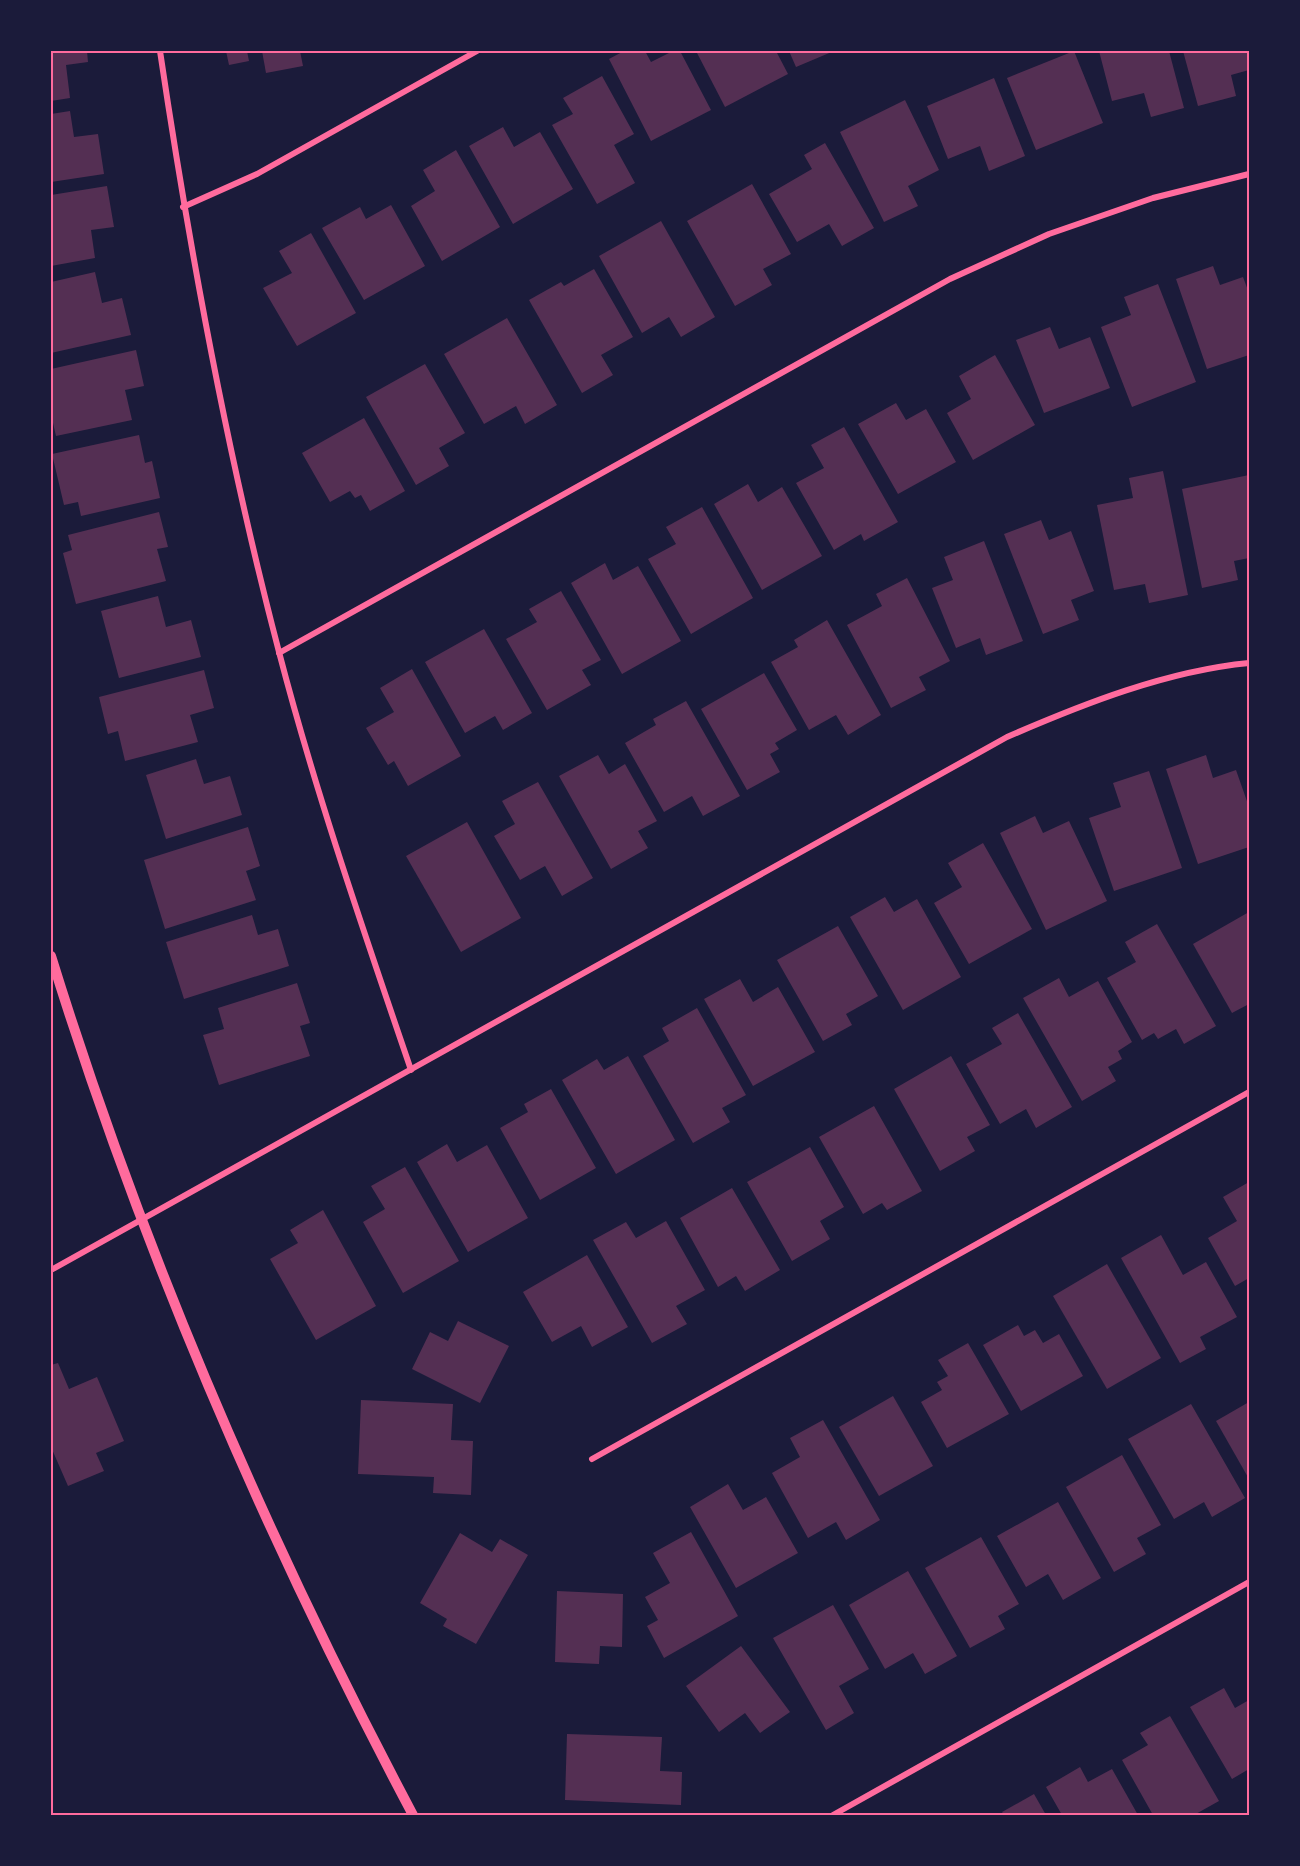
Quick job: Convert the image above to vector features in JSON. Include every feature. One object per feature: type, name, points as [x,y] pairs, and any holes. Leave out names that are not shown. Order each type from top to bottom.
[{"type":"street","points":[[160,51],[183,207],[221,408],[279,653],[336,847],[411,1070]]},
{"type":"street","points":[[183,207],[257,174],[477,51]]},
{"type":"street","points":[[279,653],[950,279],[1049,234],[1153,198],[1249,174]]},
{"type":"street","points":[[51,1270],[1007,737],[1073,709],[1141,686],[1249,663]]},
{"type":"street","points":[[51,956],[142,1221],[208,1385],[279,1548],[356,1707],[413,1815]]},
{"type":"street","points":[[592,1459],[1249,1092]]},
{"type":"street","points":[[833,1815],[1249,1582]]},
{"type":"building","points":[[51,51],[87,51],[88,62],[66,65],[70,98],[51,101]]},
{"type":"building","points":[[226,51],[247,51],[249,61],[229,65]]},
{"type":"building","points":[[262,51],[300,51],[303,66],[266,73]]},
{"type":"building","points":[[624,51],[645,51],[651,62],[673,51],[680,51],[711,110],[651,141],[609,59]]},
{"type":"building","points":[[696,51],[776,51],[788,74],[725,107]]},
{"type":"building","points":[[789,51],[834,51],[796,67]]},
{"type":"building","points":[[1074,51],[1103,123],[1036,150],[1007,78]]},
{"type":"building","points":[[1099,51],[1169,51],[1184,108],[1151,117],[1144,93],[1112,101]]},
{"type":"building","points":[[1183,51],[1249,51],[1249,70],[1231,75],[1236,96],[1198,106]]},
{"type":"building","points":[[602,76],[634,134],[614,145],[635,183],[597,204],[552,125],[573,114],[563,98]]},
{"type":"building","points":[[994,78],[1025,156],[989,171],[980,146],[948,159],[927,106]]},
{"type":"building","points":[[905,100],[939,170],[908,186],[918,206],[884,222],[840,132]]},
{"type":"building","points":[[70,111],[74,137],[98,134],[104,174],[51,182],[51,114]]},
{"type":"building","points":[[503,127],[514,147],[540,132],[573,189],[513,224],[469,146]]},
{"type":"building","points":[[825,143],[874,228],[842,246],[829,224],[797,242],[769,194],[812,169],[804,155]]},
{"type":"building","points":[[456,150],[500,227],[442,261],[411,206],[435,191],[423,170]]},
{"type":"building","points":[[752,184],[791,254],[763,269],[772,285],[735,306],[687,221]]},
{"type":"building","points":[[107,186],[114,227],[91,230],[95,258],[51,266],[51,195]]},
{"type":"building","points":[[391,205],[425,266],[364,300],[322,228],[360,207],[366,219]]},
{"type":"building","points":[[661,221],[715,317],[681,337],[669,317],[642,333],[599,256]]},
{"type":"building","points":[[311,233],[356,313],[297,346],[263,288],[292,273],[279,251]]},
{"type":"building","points":[[1213,266],[1220,285],[1243,277],[1249,293],[1249,355],[1207,369],[1176,279]]},
{"type":"building","points":[[594,269],[633,337],[601,355],[613,375],[582,393],[529,300],[561,282],[564,286]]},
{"type":"building","points":[[95,272],[102,303],[122,298],[131,335],[51,353],[51,282]]},
{"type":"building","points":[[1158,284],[1196,382],[1132,407],[1101,327],[1131,315],[1124,297]]},
{"type":"building","points":[[507,318],[557,405],[525,424],[516,406],[484,424],[444,354]]},
{"type":"building","points":[[1050,327],[1059,349],[1090,337],[1110,388],[1044,413],[1016,340]]},
{"type":"building","points":[[136,350],[144,386],[125,390],[132,420],[56,436],[51,414],[51,369]]},
{"type":"building","points":[[995,355],[1035,425],[973,460],[947,413],[971,399],[959,376]]},
{"type":"building","points":[[425,364],[465,433],[439,448],[449,466],[416,485],[366,397]]},
{"type":"building","points":[[896,403],[906,420],[926,409],[956,462],[898,494],[858,424]]},
{"type":"building","points":[[364,418],[405,491],[370,511],[361,495],[355,498],[350,491],[330,502],[302,453]]},
{"type":"building","points":[[844,427],[898,522],[864,541],[861,534],[834,550],[796,483],[824,468],[811,445]]},
{"type":"building","points":[[139,435],[145,463],[152,461],[160,498],[81,516],[78,502],[64,505],[52,454]]},
{"type":"building","points":[[1163,471],[1188,595],[1149,603],[1145,584],[1114,590],[1097,505],[1133,498],[1129,478]]},
{"type":"building","points":[[1249,475],[1249,558],[1234,561],[1238,580],[1202,588],[1182,489]]},
{"type":"building","points":[[748,484],[758,502],[782,487],[822,556],[762,590],[714,504]]},
{"type":"building","points":[[702,507],[753,598],[691,634],[648,559],[676,544],[666,527]]},
{"type":"building","points":[[159,512],[168,547],[157,549],[166,581],[76,604],[63,553],[72,550],[68,535]]},
{"type":"building","points":[[1041,520],[1049,540],[1071,531],[1094,591],[1071,600],[1079,620],[1043,634],[1004,534]]},
{"type":"building","points":[[984,541],[1023,641],[986,655],[980,638],[956,648],[932,588],[953,580],[944,557]]},
{"type":"building","points":[[605,563],[613,580],[638,566],[681,641],[622,674],[571,583]]},
{"type":"building","points":[[907,578],[950,661],[919,677],[926,690],[891,708],[847,625],[882,606],[876,594]]},
{"type":"building","points":[[561,591],[601,660],[582,670],[591,685],[547,710],[506,639],[537,622],[529,609]]},
{"type":"building","points":[[158,596],[166,627],[191,620],[201,657],[119,678],[101,611]]},
{"type":"building","points":[[827,620],[881,715],[848,735],[836,715],[809,730],[771,662],[798,647],[794,640]]},
{"type":"building","points":[[484,629],[532,713],[503,730],[495,716],[465,733],[425,662]]},
{"type":"building","points":[[412,669],[461,756],[408,786],[394,761],[388,765],[366,728],[394,712],[380,688]]},
{"type":"building","points":[[204,670],[214,708],[190,715],[198,742],[125,761],[118,731],[108,734],[99,697]]},
{"type":"building","points":[[764,673],[797,730],[775,743],[779,749],[770,754],[780,772],[747,790],[701,709]]},
{"type":"building","points":[[686,701],[740,796],[703,816],[692,796],[664,812],[625,743],[656,725],[653,719]]},
{"type":"building","points":[[598,755],[609,774],[625,764],[657,821],[638,831],[648,848],[611,869],[559,776]]},
{"type":"building","points":[[1206,755],[1213,778],[1236,770],[1249,807],[1249,847],[1198,864],[1166,769]]},
{"type":"building","points":[[196,759],[204,784],[230,776],[242,815],[166,839],[146,775]]},
{"type":"building","points":[[1149,771],[1182,868],[1114,891],[1089,818],[1121,807],[1113,783]]},
{"type":"building","points":[[538,782],[593,878],[562,896],[545,866],[520,880],[494,836],[515,824],[502,801]]},
{"type":"building","points":[[1035,816],[1043,833],[1069,821],[1107,901],[1046,930],[1000,833]]},
{"type":"building","points":[[467,822],[521,918],[461,952],[406,856]]},
{"type":"building","points":[[248,827],[260,866],[246,871],[256,900],[165,929],[144,860]]},
{"type":"building","points":[[983,843],[1032,929],[969,964],[934,903],[962,887],[948,863]]},
{"type":"building","points":[[885,897],[894,912],[917,899],[961,977],[903,1010],[850,917]]},
{"type":"building","points":[[1249,912],[1249,1004],[1232,1013],[1193,944]]},
{"type":"building","points":[[252,915],[258,935],[278,929],[289,966],[184,999],[166,942]]},
{"type":"building","points":[[1157,924],[1216,1026],[1184,1044],[1176,1029],[1158,1039],[1154,1033],[1142,1040],[1107,978],[1136,962],[1125,942]]},
{"type":"building","points":[[838,926],[878,996],[846,1014],[852,1025],[823,1041],[777,960]]},
{"type":"building","points":[[1059,978],[1069,997],[1098,981],[1132,1042],[1118,1051],[1122,1059],[1108,1067],[1116,1081],[1082,1101],[1023,998]]},
{"type":"building","points":[[740,979],[753,1002],[778,987],[815,1052],[753,1086],[704,999]]},
{"type":"building","points":[[297,983],[310,1023],[300,1026],[310,1056],[219,1085],[203,1035],[224,1029],[218,1008]]},
{"type":"building","points":[[697,1008],[746,1095],[722,1108],[730,1122],[693,1143],[643,1056],[669,1041],[662,1028]]},
{"type":"building","points":[[1018,1013],[1072,1107],[1036,1128],[1026,1109],[1000,1124],[966,1064],[1002,1044],[992,1028]]},
{"type":"building","points":[[628,1056],[675,1140],[616,1174],[562,1080],[597,1059],[604,1070]]},
{"type":"building","points":[[951,1056],[990,1125],[967,1137],[975,1151],[940,1171],[894,1089]]},
{"type":"building","points":[[551,1089],[596,1168],[540,1200],[500,1128],[528,1112],[524,1104]]},
{"type":"building","points":[[874,1106],[922,1191],[887,1210],[882,1203],[863,1214],[819,1137]]},
{"type":"building","points":[[447,1144],[457,1162],[487,1145],[528,1218],[468,1252],[417,1162]]},
{"type":"building","points":[[810,1147],[844,1207],[820,1221],[830,1239],[792,1261],[747,1182]]},
{"type":"building","points":[[405,1167],[459,1261],[403,1293],[363,1222],[385,1209],[371,1186]]},
{"type":"building","points":[[1249,1182],[1249,1278],[1235,1286],[1208,1238],[1237,1221],[1223,1197]]},
{"type":"building","points":[[732,1188],[780,1270],[745,1291],[736,1276],[718,1287],[680,1218]]},
{"type":"building","points":[[323,1210],[376,1306],[316,1340],[270,1259],[298,1243],[290,1230]]},
{"type":"building","points":[[666,1221],[705,1290],[676,1306],[687,1324],[652,1343],[593,1240],[626,1222],[636,1238]]},
{"type":"building","points":[[1161,1235],[1183,1275],[1206,1262],[1237,1317],[1200,1337],[1206,1349],[1180,1363],[1121,1258]]},
{"type":"building","points":[[587,1255],[628,1327],[592,1347],[581,1326],[552,1342],[523,1292]]},
{"type":"building","points":[[1107,1264],[1161,1358],[1107,1389],[1053,1296]]},
{"type":"building","points":[[458,1321],[509,1346],[480,1403],[412,1369],[430,1332],[448,1341]]},
{"type":"building","points":[[1018,1325],[1024,1336],[1035,1330],[1043,1343],[1059,1334],[1083,1376],[1021,1411],[983,1345]]},
{"type":"building","points":[[968,1343],[1009,1414],[947,1448],[921,1402],[942,1390],[937,1382],[948,1376],[938,1360]]},
{"type":"building","points":[[58,1363],[69,1389],[97,1377],[124,1441],[96,1453],[104,1471],[68,1486],[51,1447],[51,1365]]},
{"type":"building","points":[[893,1396],[933,1466],[879,1496],[839,1427]]},
{"type":"building","points":[[361,1400],[453,1404],[451,1440],[473,1441],[471,1495],[433,1493],[434,1477],[358,1474]]},
{"type":"building","points":[[1249,1402],[1249,1479],[1216,1421]]},
{"type":"building","points":[[1191,1404],[1245,1498],[1212,1517],[1204,1502],[1174,1519],[1128,1439]]},
{"type":"building","points":[[823,1420],[880,1520],[846,1540],[836,1522],[808,1538],[772,1473],[800,1457],[790,1438]]},
{"type":"building","points":[[1122,1455],[1161,1525],[1137,1538],[1146,1554],[1114,1572],[1066,1487]]},
{"type":"building","points":[[728,1484],[743,1510],[766,1497],[798,1553],[736,1588],[690,1507]]},
{"type":"building","points":[[1058,1502],[1101,1578],[1063,1600],[1048,1574],[1026,1587],[997,1536]]},
{"type":"building","points":[[691,1532],[738,1616],[664,1658],[647,1626],[658,1620],[645,1597],[670,1583],[653,1553]]},
{"type":"building","points":[[460,1533],[492,1552],[500,1539],[528,1555],[476,1644],[443,1626],[447,1619],[420,1603]]},
{"type":"building","points":[[981,1537],[1019,1604],[998,1616],[1005,1629],[970,1648],[925,1568]]},
{"type":"building","points":[[908,1571],[957,1656],[925,1674],[913,1653],[885,1669],[849,1605]]},
{"type":"building","points":[[557,1591],[623,1594],[622,1647],[600,1646],[599,1664],[555,1662]]},
{"type":"building","points":[[833,1605],[869,1669],[839,1686],[854,1713],[826,1730],[773,1638]]},
{"type":"building","points":[[741,1646],[790,1712],[760,1733],[745,1713],[719,1732],[686,1686]]},
{"type":"building","points":[[1224,1688],[1235,1708],[1249,1700],[1249,1769],[1232,1779],[1190,1707]]},
{"type":"building","points":[[1170,1716],[1219,1801],[1194,1815],[1153,1815],[1122,1760],[1148,1745],[1140,1733]]},
{"type":"building","points":[[567,1734],[662,1737],[660,1771],[682,1772],[681,1805],[565,1800]]},
{"type":"building","points":[[1080,1767],[1088,1782],[1112,1769],[1138,1815],[1062,1815],[1046,1787]]},
{"type":"building","points":[[1034,1794],[1046,1815],[1004,1815],[1002,1812]]}]
